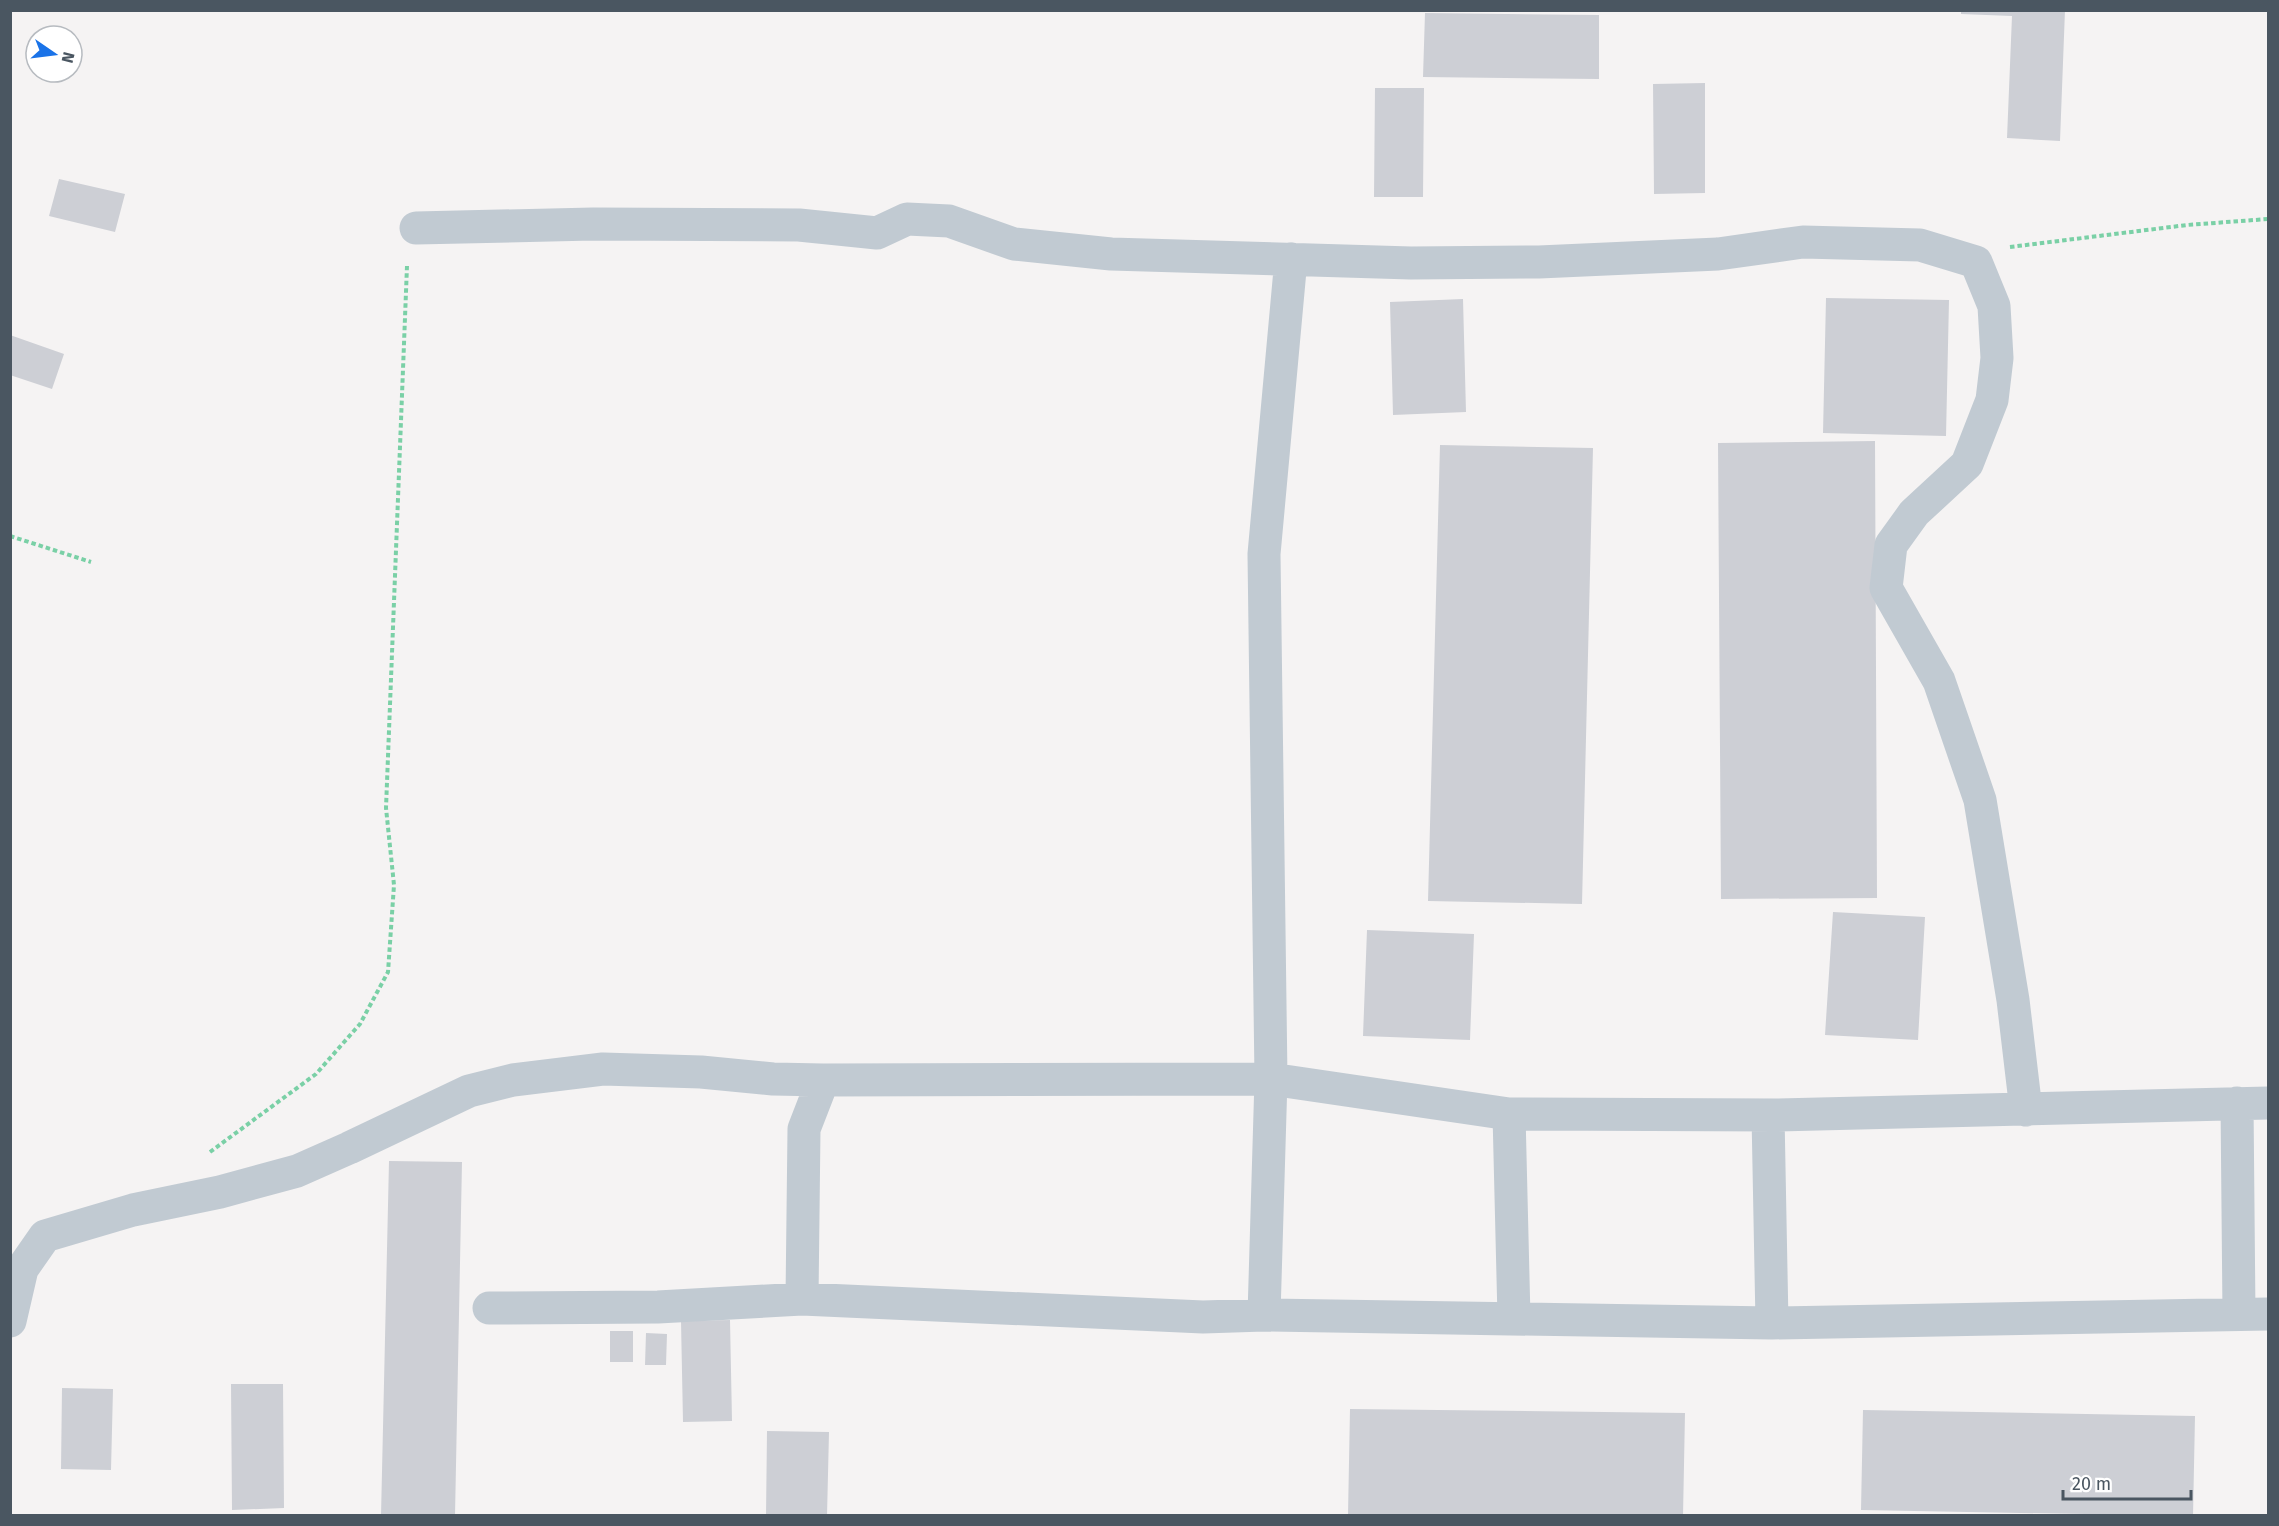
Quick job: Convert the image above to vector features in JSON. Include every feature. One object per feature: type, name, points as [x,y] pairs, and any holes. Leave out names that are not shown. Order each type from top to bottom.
[{"type":"street","points":[[416,228],[593,224],[799,225],[877,233],[907,219],[918,219],[950,221],[1014,244],[1111,254],[1411,262],[1539,262],[1718,254],[1803,242],[1920,245],[1976,262],[1994,306],[1997,358],[1992,400],[1967,464],[1914,513],[1891,546],[1886,588],[1939,681],[1980,800],[2013,1000],[2026,1110]]},
{"type":"street","points":[[1264,1315],[1271,1079],[1264,554],[1291,259]]},
{"type":"street","points":[[10,1321],[22,1269],[45,1236],[133,1209],[220,1192],[297,1171],[469,1091],[513,1080],[603,1069],[701,1072],[773,1079],[823,1080],[1271,1079],[1509,1114],[1768,1115],[2268,1102]]},
{"type":"street","points":[[802,1299],[804,1129],[823,1080]]},
{"type":"street","points":[[489,1308],[658,1307],[802,1299],[1203,1317],[1264,1315],[1772,1323],[2254,1314],[2236,1103]]},
{"type":"street","points":[[1509,1114],[1514,1318]]},
{"type":"street","points":[[1768,1115],[1772,1323]]},
{"type":"path","points":[[1948,254],[2187,225],[2268,219]]},
{"type":"path","points":[[210,1152],[316,1074],[360,1024],[388,972],[394,885],[386,808],[386,784],[408,248],[416,228]]},
{"type":"path","points":[[10,536],[91,562]]},
{"type":"building","points":[[1961,10],[2065,10],[2060,141],[2007,138],[2012,16],[1961,14]]},
{"type":"building","points":[[1425,13],[1599,15],[1599,79],[1423,77]]},
{"type":"building","points":[[1705,83],[1705,193],[1654,194],[1653,84]]},
{"type":"building","points":[[1375,88],[1424,88],[1423,197],[1374,197]]},
{"type":"building","points":[[59,179],[125,194],[115,232],[49,216]]},
{"type":"building","points":[[1826,298],[1949,300],[1946,436],[1823,433]]},
{"type":"building","points":[[1463,299],[1466,412],[1393,415],[1390,302]]},
{"type":"building","points":[[10,335],[64,354],[52,389],[10,375]]},
{"type":"building","points":[[1875,441],[1877,898],[1721,899],[1718,443]]},
{"type":"building","points":[[1440,445],[1593,448],[1582,904],[1428,901]]},
{"type":"building","points":[[1833,912],[1925,917],[1918,1040],[1825,1035]]},
{"type":"building","points":[[1367,930],[1474,934],[1470,1040],[1363,1036]]},
{"type":"building","points":[[389,1161],[462,1162],[455,1516],[381,1516]]},
{"type":"building","points":[[730,1320],[732,1421],[683,1422],[681,1321]]},
{"type":"building","points":[[610,1331],[633,1331],[633,1362],[610,1362]]},
{"type":"building","points":[[646,1333],[667,1334],[666,1365],[645,1365]]},
{"type":"building","points":[[231,1384],[283,1384],[284,1508],[232,1510]]},
{"type":"building","points":[[62,1388],[113,1389],[111,1470],[61,1469]]},
{"type":"building","points":[[1350,1409],[1685,1413],[1683,1516],[1348,1515]]},
{"type":"building","points":[[1863,1410],[2195,1416],[2193,1516],[1861,1510]]},
{"type":"building","points":[[767,1431],[829,1432],[827,1516],[766,1516]]}]
